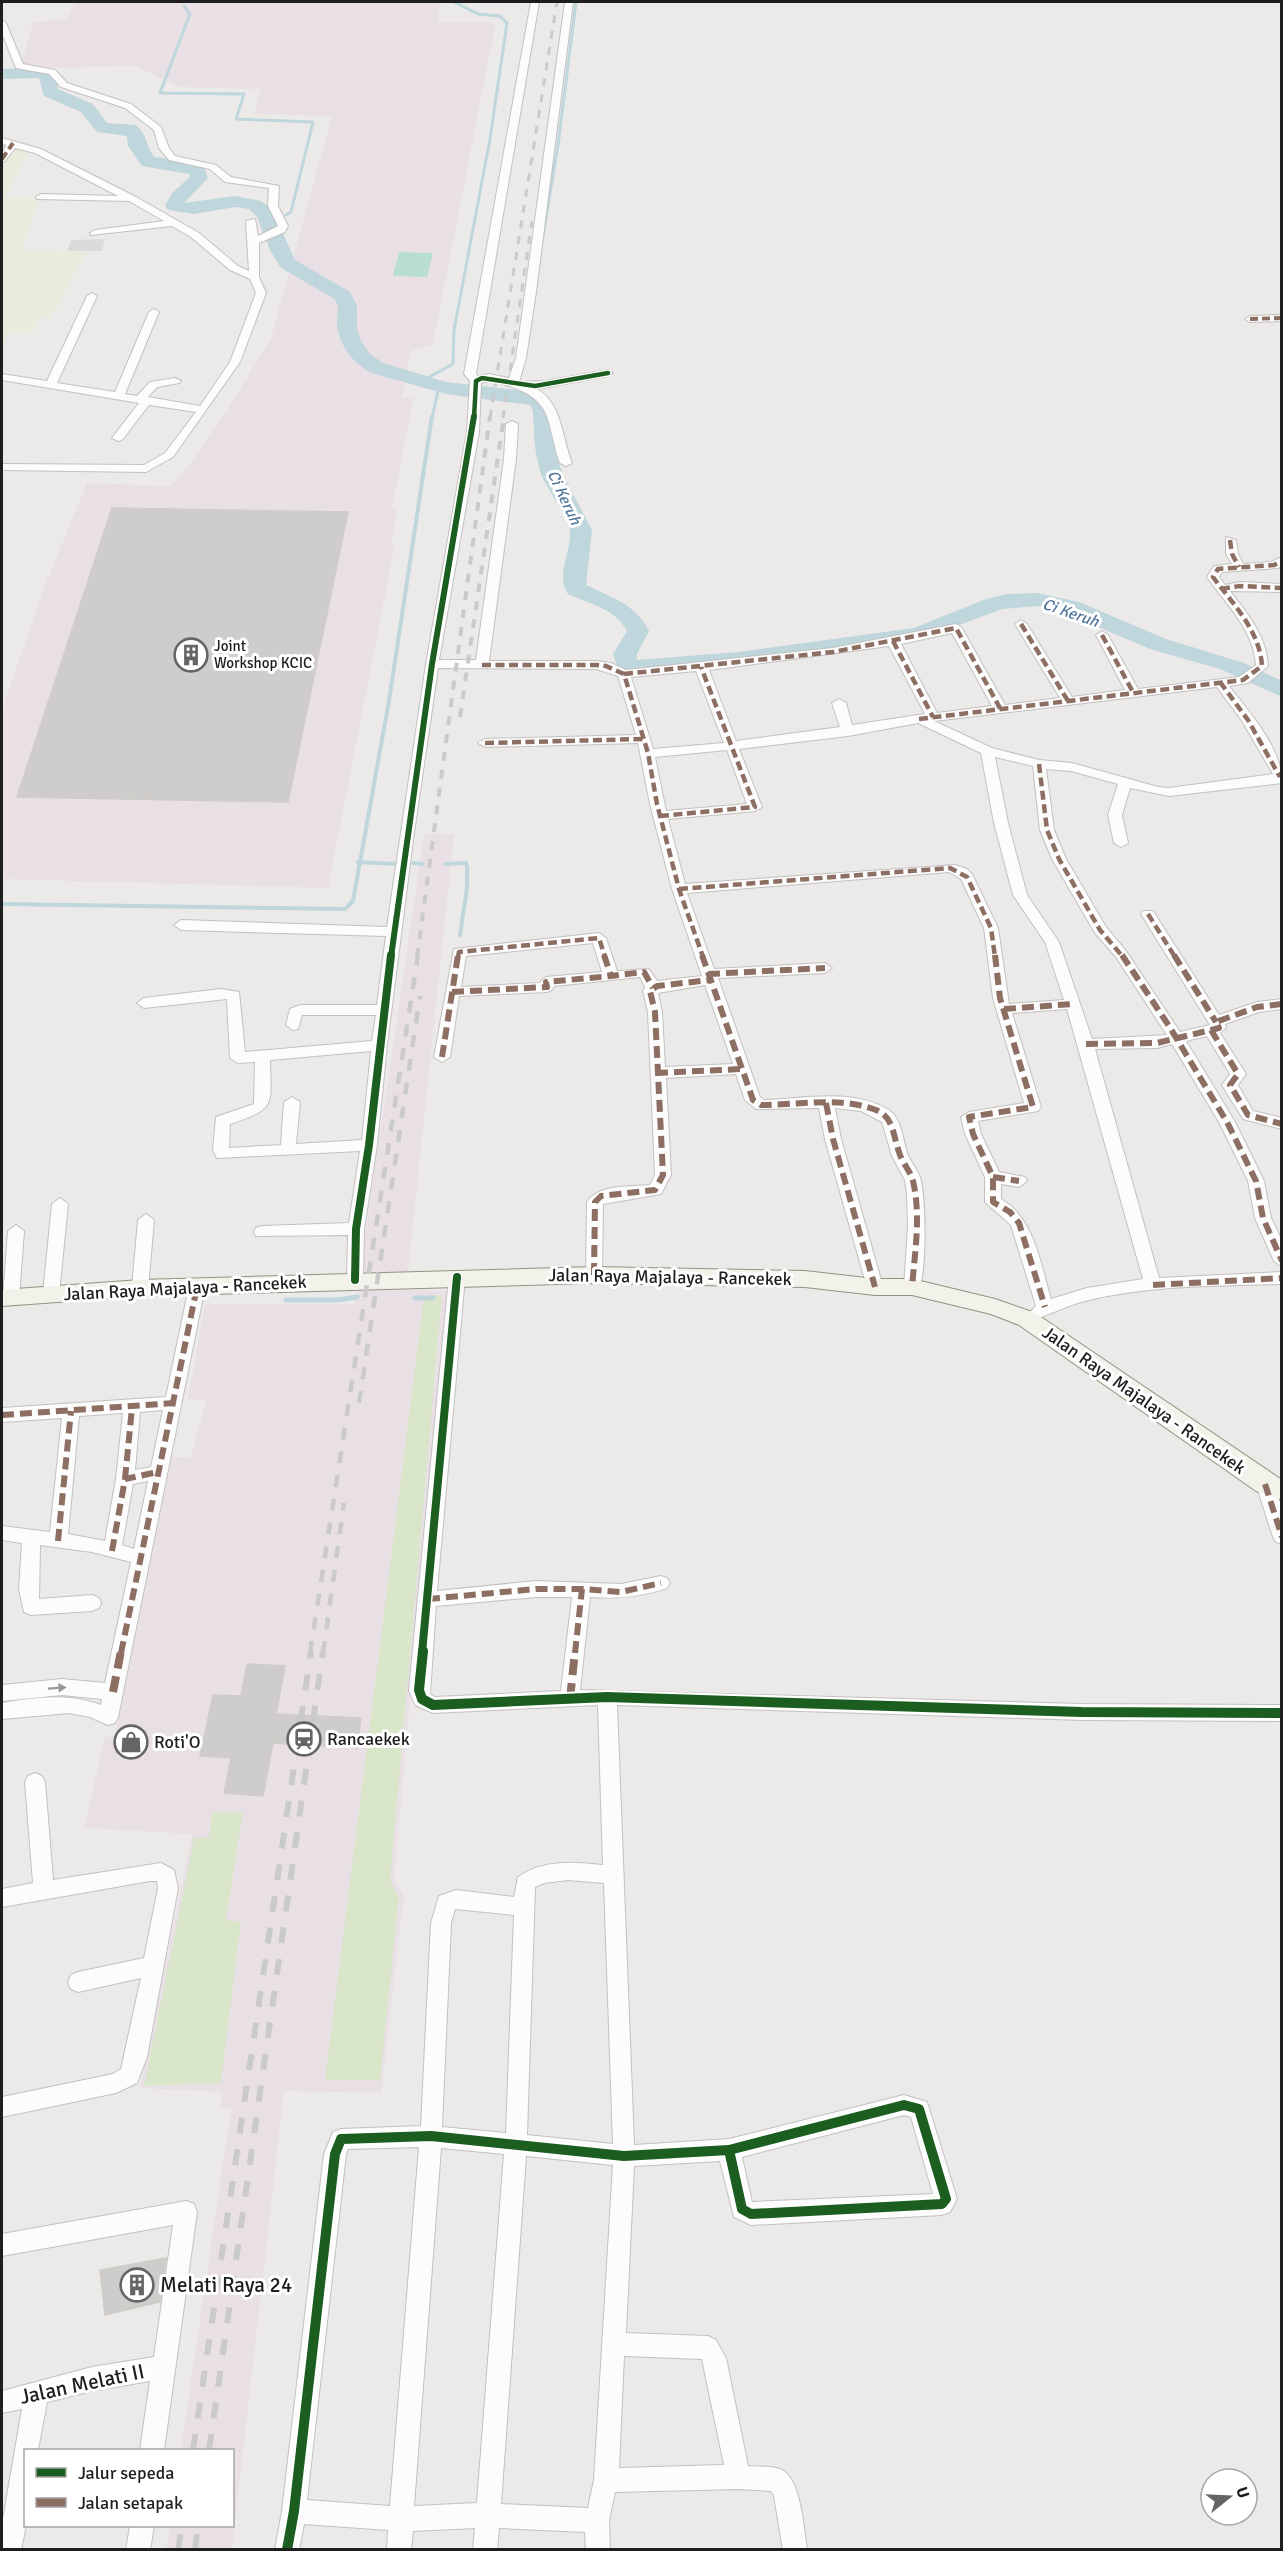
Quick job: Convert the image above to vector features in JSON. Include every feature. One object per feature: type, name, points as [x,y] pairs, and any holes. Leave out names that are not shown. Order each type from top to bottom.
[{"type":"main road","name":"Jalan Raya Majalaya - Rancekek","points":[[6,1298],[140,1288],[456,1277],[594,1275],[805,1279],[875,1287],[912,1287],[995,1307],[1036,1313],[1273,1487]]},
{"type":"street","points":[[355,1280],[356,1229],[369,1145],[393,932],[432,664],[473,432],[476,389],[470,374],[535,2]]},
{"type":"street","points":[[518,384],[569,2]]},
{"type":"street","points":[[2,23],[19,66],[52,72],[64,84],[128,106],[158,129],[164,148],[172,158],[213,167],[228,180],[274,186],[273,206],[283,224],[281,230],[254,241]]},
{"type":"street","points":[[2,159],[9,144],[38,151],[132,199],[211,247],[234,268],[254,277]]},
{"type":"street","points":[[41,197],[132,199]]},
{"type":"street","points":[[198,409],[235,362],[261,293],[254,277],[254,241],[251,221]]},
{"type":"street","points":[[95,233],[170,224]]},
{"type":"street","points":[[51,384],[92,296]]},
{"type":"street","points":[[119,395],[154,312]]},
{"type":"street","points":[[1250,319],[1281,318]]},
{"type":"street","points":[[2,467],[146,469],[169,455],[223,366],[231,342]]},
{"type":"street","points":[[518,384],[608,373]]},
{"type":"street","points":[[2,377],[198,409]]},
{"type":"street","points":[[476,389],[486,377],[518,384],[547,400],[553,412],[559,446],[566,463]]},
{"type":"street","points":[[118,438],[154,384],[175,381]]},
{"type":"street","points":[[482,665],[510,459],[512,424]]},
{"type":"street","points":[[1230,540],[1232,554],[1239,567]]},
{"type":"street","points":[[648,753],[673,753],[848,732],[926,718],[1244,680],[1262,666],[1263,656],[1240,611],[1213,577],[1218,569],[1274,565],[1281,561]]},
{"type":"street","points":[[1221,589],[1240,586],[1281,588]]},
{"type":"street","points":[[1021,624],[1068,701]]},
{"type":"street","points":[[432,664],[596,665],[624,674],[701,667],[893,641],[957,627],[1001,710]]},
{"type":"street","points":[[1102,635],[1134,694]]},
{"type":"street","points":[[893,641],[926,718],[987,751],[1039,764],[1072,768],[1125,783],[1169,792],[1281,778],[1248,720],[1220,682]]},
{"type":"street","points":[[660,816],[755,807],[729,745],[701,667]]},
{"type":"street","points":[[624,674],[648,753],[660,816],[679,889],[753,1100],[761,1105],[826,1103],[876,1109],[892,1122],[901,1158],[909,1168],[914,1193],[916,1236],[912,1287]]},
{"type":"street","points":[[839,703],[848,732]]},
{"type":"street","points":[[485,743],[643,739]]},
{"type":"street","points":[[987,751],[1001,823],[1020,895],[1053,942],[1086,1044],[1153,1285]]},
{"type":"street","points":[[1039,764],[1047,830],[1059,859],[1101,930],[1121,954],[1177,1038],[1227,1122],[1256,1181],[1263,1218],[1281,1259]]},
{"type":"street","points":[[1121,843],[1115,815],[1125,783]]},
{"type":"street","points":[[679,889],[957,870],[969,881],[991,928],[1004,1009],[1033,1107],[969,1117],[973,1134],[993,1177],[993,1202],[1008,1210],[1019,1223],[1036,1313],[1080,1296],[1153,1285],[1281,1278]]},
{"type":"street","points":[[1148,914],[1238,1074],[1230,1085],[1248,1115],[1281,1124]]},
{"type":"street","points":[[181,925],[393,932]]},
{"type":"street","points":[[442,1057],[459,952],[599,938],[611,976]]},
{"type":"street","points":[[653,988],[709,977],[825,968]]},
{"type":"street","points":[[452,992],[547,987],[546,982],[644,972],[653,988]]},
{"type":"street","points":[[594,1275],[595,1202],[601,1196],[655,1190],[663,1175],[656,1073],[655,1012],[650,991],[653,988]]},
{"type":"street","points":[[144,1003],[232,994],[236,1002],[236,1056],[246,1059],[290,1052],[379,1045]]},
{"type":"street","points":[[1004,1009],[1073,1004]]},
{"type":"street","points":[[1086,1044],[1157,1042],[1177,1038],[1213,1026],[1257,1007],[1281,1004]]},
{"type":"street","points":[[293,1025],[295,1012],[300,1010],[383,1010]]},
{"type":"street","points":[[262,1057],[259,1106],[222,1121],[221,1150],[223,1154],[369,1145]]},
{"type":"street","points":[[656,1073],[742,1069]]},
{"type":"street","points":[[288,1151],[292,1102]]},
{"type":"street","points":[[826,1103],[833,1139],[875,1287]]},
{"type":"street","points":[[993,1177],[1019,1181]]},
{"type":"street","points":[[51,1294],[60,1204]]},
{"type":"street","points":[[140,1288],[146,1220]]},
{"type":"street","points":[[262,1232],[356,1229]]},
{"type":"street","points":[[6,1298],[16,1231]]},
{"type":"street","points":[[456,1277],[419,1690],[422,1699],[433,1705],[607,1697],[1082,1712],[1281,1713]]},
{"type":"street","points":[[2,1711],[58,1704],[85,1705],[108,1717],[158,1472],[175,1403],[197,1287]]},
{"type":"street","points":[[2,1415],[132,1408],[175,1403]]},
{"type":"street","points":[[112,1551],[125,1479],[132,1408]]},
{"type":"street","points":[[58,1541],[71,1411]]},
{"type":"street","points":[[125,1479],[158,1472]]},
{"type":"street","points":[[1273,1487],[1281,1537]]},
{"type":"street","points":[[2,1533],[31,1536],[142,1558]]},
{"type":"street","points":[[31,1536],[28,1588],[31,1607],[92,1604]]},
{"type":"street","points":[[428,1599],[536,1589],[621,1592],[661,1583]]},
{"type":"street","points":[[570,1699],[582,1589]]},
{"type":"street","points":[[2,1693],[62,1687],[113,1692]]},
{"type":"street","points":[[598,2550],[597,2522],[606,2480],[624,2156],[607,1697]]},
{"type":"street","points":[[35,1782],[44,1889]]},
{"type":"street","points":[[2,1898],[150,1872],[161,1872],[167,1876],[168,1888],[136,2057],[129,2076],[116,2084],[2,2107]]},
{"type":"street","points":[[485,2550],[516,2146],[525,1883],[531,1878],[556,1872],[614,1875]]},
{"type":"street","points":[[399,2550],[431,2136],[441,1923],[447,1902],[456,1899],[524,1907]]},
{"type":"street","points":[[78,1982],[153,1966]]},
{"type":"street","points":[[286,2550],[294,2511],[337,2145],[346,2137],[431,2136],[624,2156],[729,2150],[904,2105],[919,2109],[946,2199],[942,2204],[751,2214],[742,2209],[729,2150]]},
{"type":"street","points":[[2,2245],[186,2212],[152,2449]]},
{"type":"street","points":[[612,2344],[708,2348],[714,2358],[738,2477]]},
{"type":"street","name":"Jalan Melati II","points":[[2,2402],[92,2379],[163,2367]]},
{"type":"street","points":[[26,2449],[37,2392]]},
{"type":"street","points":[[9,2550],[24,2467]]},
{"type":"street","points":[[606,2480],[738,2477],[777,2480],[782,2484],[795,2550]]},
{"type":"street","points":[[294,2511],[402,2519],[487,2515],[597,2522]]},
{"type":"street","points":[[138,2550],[142,2527]]},
{"type":"shaded area","points":[[75,2],[440,2],[437,22],[488,22],[495,26],[433,344],[411,351],[402,397],[413,399],[392,509],[397,509],[391,543],[395,544],[328,888],[2,879],[2,709],[46,583],[87,483],[170,486],[193,460],[226,412],[271,338],[332,116],[254,114],[261,89],[180,87],[135,66],[56,68],[22,63],[33,22],[66,19]]},
{"type":"shaded area","points":[[13,146],[28,151],[5,197],[39,198],[21,251],[86,252],[50,318],[38,319],[33,332],[9,332],[2,348],[2,162]]},
{"type":"shaded area","points":[[105,239],[102,251],[67,251],[71,240]]},
{"type":"shaded area","points":[[424,834],[454,834],[406,1290],[447,1291],[394,1879],[404,1895],[381,2093],[284,2091],[232,2549],[166,2549],[170,2527],[234,2527],[234,2449],[181,2449],[231,2108],[220,2108],[223,2092],[140,2088],[192,1834],[84,1828],[105,1737],[115,1736],[170,1457],[191,1457],[206,1400],[188,1399],[205,1304],[355,1304]]},
{"type":"green space","points":[[399,252],[433,253],[427,277],[393,276]]},
{"type":"green space","points":[[442,1295],[390,1880],[399,1897],[380,2080],[325,2080],[424,1296]]},
{"type":"green space","points":[[243,1812],[226,1920],[241,1922],[221,2083],[144,2086],[194,1838],[209,1837],[212,1813]]},
{"type":"building","name":"Joint Workshop KCIC","points":[[112,508],[348,512],[288,802],[17,797]]},
{"type":"building","points":[[247,1664],[285,1666],[276,1714],[361,1718],[357,1748],[273,1743],[263,1796],[224,1793],[231,1758],[200,1756],[213,1695],[241,1696]]},
{"type":"building","name":"Roti'O","points":[[121,1730],[146,1731],[141,1754],[116,1753]]},
{"type":"building","name":"Melati Raya 24","points":[[166,2258],[160,2302],[105,2315],[100,2270]]},
{"type":"waterway","points":[[422,381],[453,364],[454,330],[490,139],[507,23],[500,16],[478,14],[454,2]]},
{"type":"waterway","points":[[543,236],[558,145],[576,2]]},
{"type":"waterway","points":[[184,6],[190,14],[160,93],[244,94],[236,119],[313,122],[291,212],[286,215]]},
{"type":"waterway","name":"Ci Keruh","points":[[2,74],[42,73],[49,77],[50,92],[87,108],[103,128],[130,129],[136,134],[137,146],[148,162],[190,167],[198,171],[199,178],[181,193],[174,206],[194,209],[235,202],[255,205],[266,216],[279,250],[288,264],[302,274],[337,290],[343,296],[348,306],[347,321],[351,341],[368,363],[446,388],[517,396],[538,401],[543,410],[545,451],[552,475],[581,530],[574,580],[576,589],[620,609],[634,622],[638,631],[625,654],[626,664],[637,668],[738,659],[917,634],[994,604],[1020,599],[1037,599],[1071,607],[1158,644],[1228,665],[1282,690]]},
{"type":"waterway","points":[[267,219],[274,218]]},
{"type":"waterway","points":[[432,418],[439,386]]},
{"type":"waterway","points":[[360,862],[389,701],[432,416]]},
{"type":"waterway","points":[[2,904],[345,909],[353,901],[360,862]]},
{"type":"waterway","points":[[360,862],[396,864]]},
{"type":"waterway","points":[[413,863],[423,864]]},
{"type":"waterway","points":[[445,864],[466,863],[467,866],[467,888],[460,935]]},
{"type":"waterway","points":[[286,1300],[338,1300],[357,1297]]},
{"type":"waterway","points":[[415,1298],[433,1298]]},
{"type":"railway","points":[[490,418],[557,2]]},
{"type":"railway","points":[[503,418],[532,221]]},
{"type":"railway","points":[[417,957],[490,416]]},
{"type":"railway","points":[[460,717],[504,416]]},
{"type":"railway","points":[[310,1653],[418,955]]},
{"type":"railway","points":[[359,1403],[420,996]]},
{"type":"railway","points":[[323,1653],[344,1503]]},
{"type":"railway","points":[[193,2449],[311,1651]]},
{"type":"railway","points":[[209,2449],[323,1651]]},
{"type":"railway","points":[[178,2550],[182,2527]]},
{"type":"railway","points":[[195,2550],[198,2527]]},
{"type":"marked path","points":[[2,159],[13,143]]},
{"type":"marked path","points":[[1250,319],[1282,318]]},
{"type":"marked path","points":[[1230,540],[1232,554],[1239,567]]},
{"type":"marked path","points":[[919,719],[1243,680],[1262,666],[1258,643],[1245,619],[1213,577],[1218,569],[1274,565],[1282,561]]},
{"type":"marked path","points":[[1221,589],[1240,586],[1282,588]]},
{"type":"marked path","points":[[1021,624],[1068,701]]},
{"type":"marked path","points":[[624,674],[833,652],[956,628],[1001,710]]},
{"type":"marked path","points":[[1102,635],[1134,694]]},
{"type":"marked path","points":[[893,641],[933,717]]},
{"type":"marked path","points":[[482,665],[596,665],[606,666],[624,674],[648,753],[657,804],[679,889],[753,1100],[761,1105],[848,1103],[876,1110],[888,1118],[900,1156],[913,1180],[915,1194],[916,1226],[912,1287]]},
{"type":"marked path","points":[[660,816],[755,807],[701,667]]},
{"type":"marked path","points":[[1220,682],[1248,720],[1280,777]]},
{"type":"marked path","points":[[485,743],[643,739]]},
{"type":"marked path","points":[[1039,764],[1047,830],[1059,859],[1100,930],[1121,954],[1169,1026],[1227,1122],[1256,1181],[1263,1218],[1282,1261]]},
{"type":"marked path","points":[[679,889],[950,868],[962,872],[967,877],[991,928],[1000,998],[1033,1107],[969,1117],[973,1134],[993,1177],[993,1202],[1010,1212],[1019,1223],[1045,1307]]},
{"type":"marked path","points":[[1148,914],[1216,1022]]},
{"type":"marked path","points":[[442,1057],[459,952],[599,938],[611,976],[644,972],[653,988]]},
{"type":"marked path","points":[[708,974],[825,968]]},
{"type":"marked path","points":[[452,992],[547,987],[546,982],[611,976]]},
{"type":"marked path","points":[[594,1275],[595,1202],[601,1196],[655,1190],[663,1175],[655,1012],[650,991],[657,986],[710,980]]},
{"type":"marked path","points":[[1004,1009],[1073,1004]]},
{"type":"marked path","points":[[1086,1044],[1157,1043],[1219,1028],[1216,1022],[1257,1007],[1282,1004]]},
{"type":"marked path","points":[[1211,1030],[1238,1074],[1230,1085],[1248,1115],[1282,1124]]},
{"type":"marked path","points":[[656,1073],[742,1069]]},
{"type":"marked path","points":[[826,1103],[833,1139],[875,1287]]},
{"type":"marked path","points":[[993,1177],[1019,1181]]},
{"type":"marked path","points":[[1153,1285],[1282,1278]]},
{"type":"marked path","points":[[113,1692],[197,1287]]},
{"type":"marked path","points":[[2,1415],[175,1403]]},
{"type":"marked path","points":[[125,1479],[132,1408]]},
{"type":"marked path","points":[[58,1541],[71,1411]]},
{"type":"marked path","points":[[112,1551],[125,1479],[158,1472]]},
{"type":"marked path","points":[[1265,1484],[1282,1537]]},
{"type":"marked path","points":[[570,1699],[582,1589],[621,1592],[661,1583]]},
{"type":"marked path","points":[[428,1599],[536,1589],[582,1589]]},
{"type":"cycle path","points":[[355,1280],[356,1229],[369,1145],[379,1045],[406,840],[432,664],[473,432],[476,381],[489,377],[519,385],[535,386],[608,373]]},
{"type":"cycle path","points":[[457,1277],[419,1690],[422,1699],[433,1705],[607,1697],[1082,1712],[1282,1713]]},
{"type":"cycle path","points":[[287,2550],[294,2511],[335,2154],[341,2139],[431,2136],[624,2156],[729,2150],[904,2105],[919,2109],[946,2199],[942,2204],[751,2214],[742,2209],[729,2150]]},
{"type":"place","name":"Joint Workshop KCIC","points":[[191,655]]},
{"type":"place","name":"Rancaekek","points":[[304,1739]]},
{"type":"place","name":"Roti'O","points":[[131,1742]]},
{"type":"place","name":"Melati Raya 24","points":[[137,2285]]}]
